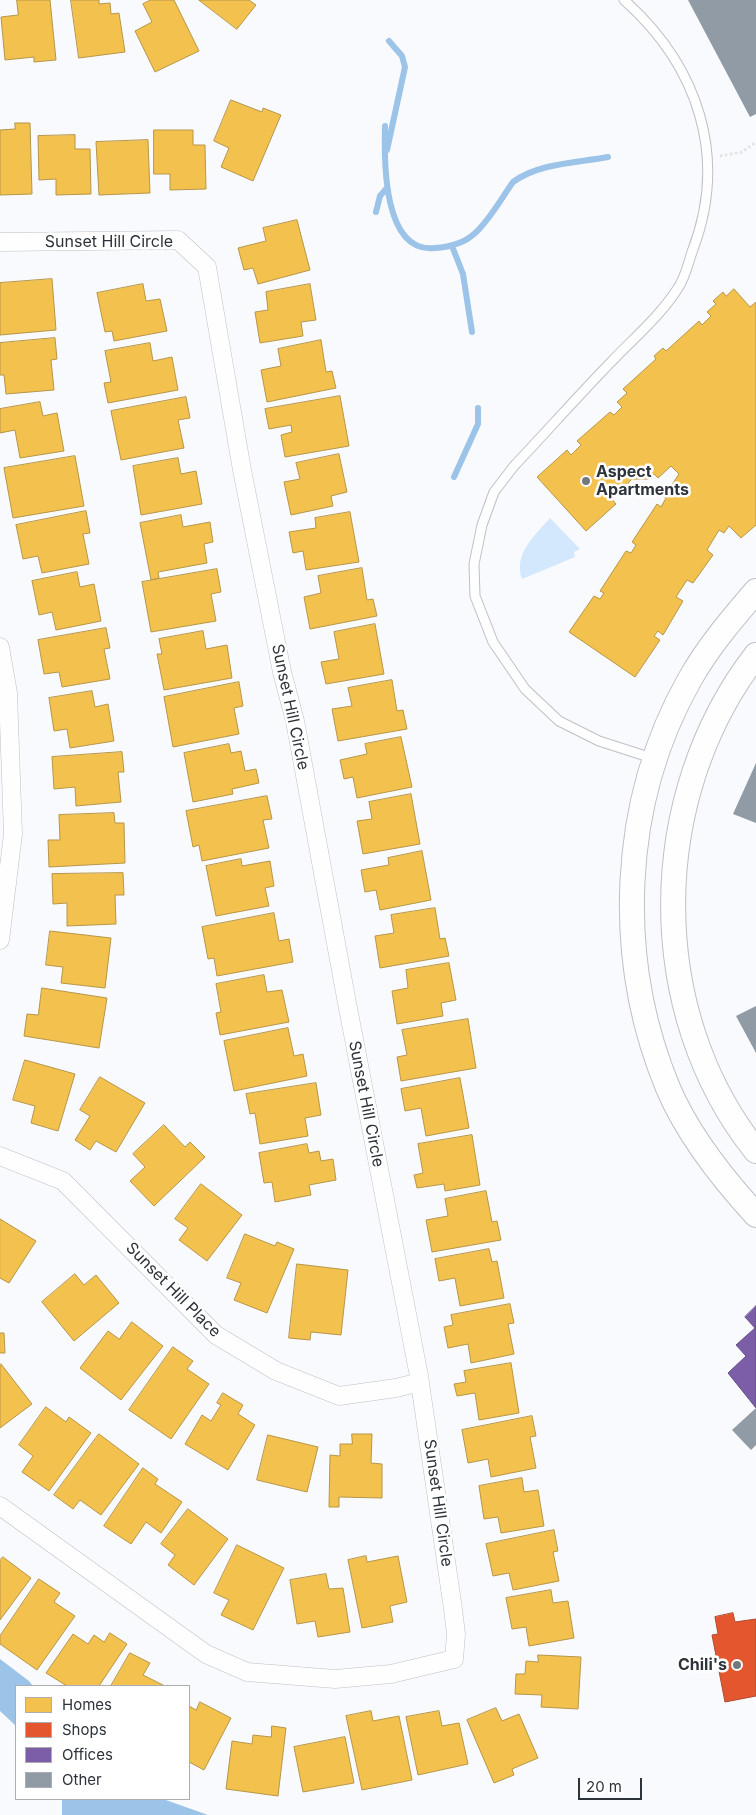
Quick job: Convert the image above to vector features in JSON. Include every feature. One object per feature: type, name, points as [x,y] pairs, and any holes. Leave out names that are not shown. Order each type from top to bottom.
[{"type":"main road","points":[[756,591],[720,633],[690,679],[666,732],[646,789],[638,826],[631,906],[636,970],[648,1031],[669,1088],[685,1120],[728,1184],[756,1215]]},
{"type":"main road","points":[[756,655],[739,678],[715,720],[686,799],[675,865],[673,907],[676,964],[688,1020],[706,1071],[741,1132],[756,1151]]},
{"type":"street","name":"Sunset Hill Circle","points":[[0,242],[178,240],[206,267],[242,470],[282,672],[296,720],[347,1003],[420,1382],[453,1609],[456,1634],[454,1658],[391,1674],[335,1679],[246,1672],[206,1654],[0,1506]]},
{"type":"street","points":[[0,647],[8,693],[13,834],[0,940]]},
{"type":"street","name":"Sunset Hill Place","points":[[0,1156],[63,1181],[216,1335],[276,1371],[339,1396],[396,1388],[420,1382]]},
{"type":"lane","points":[[624,0],[644,18],[669,48],[698,106],[707,158],[706,203],[699,234],[679,287],[653,318],[514,466],[494,492],[482,525],[474,564],[475,596],[492,642],[525,689],[559,722],[599,741],[656,760]]},
{"type":"path","points":[[707,158],[742,152],[756,142]]},
{"type":"shaded area","points":[[550,518],[580,549],[574,552],[575,557],[522,579],[520,561],[523,553],[532,538]]},
{"type":"water","points":[[0,1659],[32,1685],[15,1685],[15,1725],[0,1711]]},
{"type":"water","points":[[62,1800],[166,1800],[208,1815],[62,1815]]},
{"type":"building: Homes","points":[[17,0],[50,0],[56,60],[34,62],[34,57],[5,60],[1,17],[18,15]]},
{"type":"building: Homes","points":[[71,0],[99,0],[99,4],[110,3],[111,14],[119,13],[125,52],[79,58]]},
{"type":"building: Homes","points":[[151,0],[174,0],[199,51],[155,72],[135,31],[152,22],[143,4]]},
{"type":"building: Homes","points":[[199,0],[249,0],[256,5],[237,29]]},
{"type":"building: Homes","points":[[231,100],[262,112],[263,108],[281,115],[253,181],[221,167],[229,148],[214,141]]},
{"type":"building: Homes","points":[[15,123],[30,123],[32,194],[0,195],[0,130],[15,129]]},
{"type":"building: Homes","points":[[154,130],[193,130],[193,145],[205,145],[206,189],[170,190],[170,174],[154,174]]},
{"type":"building: Homes","points":[[75,135],[75,149],[90,149],[91,194],[56,195],[56,179],[39,180],[38,136]]},
{"type":"building: Homes","points":[[148,140],[150,193],[99,195],[96,142]]},
{"type":"building: Homes","points":[[297,220],[310,270],[258,284],[253,268],[244,270],[238,248],[266,241],[263,228]]},
{"type":"building: Homes","points":[[52,279],[56,330],[0,335],[0,283]]},
{"type":"building: Homes","points":[[143,284],[146,301],[160,299],[167,331],[114,341],[112,331],[105,332],[97,293]]},
{"type":"building: Homes","points":[[310,284],[316,320],[301,322],[303,336],[260,343],[255,312],[268,310],[266,292]]},
{"type":"building: Homes","name":"Aspect Apartments","points":[[734,289],[750,307],[756,302],[756,525],[741,538],[729,526],[724,533],[719,530],[707,550],[713,555],[693,583],[687,580],[676,597],[683,601],[663,635],[658,631],[654,636],[660,640],[635,677],[569,632],[594,596],[600,599],[604,593],[600,591],[626,551],[631,553],[636,545],[632,542],[657,504],[661,507],[666,498],[661,495],[668,484],[671,486],[679,474],[671,466],[658,478],[654,474],[648,479],[632,479],[628,483],[633,488],[620,492],[612,499],[616,504],[586,531],[537,477],[567,450],[571,455],[581,445],[577,441],[610,412],[614,415],[622,407],[617,402],[627,393],[623,389],[656,359],[654,356],[663,348],[666,351],[699,321],[702,325],[711,316],[707,312],[716,304],[713,301],[723,292],[726,296]]},
{"type":"building: Homes","points":[[55,338],[57,359],[51,360],[54,390],[6,394],[4,375],[0,375],[0,343]]},
{"type":"building: Homes","points":[[321,340],[326,372],[332,371],[336,388],[267,402],[261,370],[281,366],[278,349]]},
{"type":"building: Homes","points":[[150,343],[153,361],[172,357],[178,390],[108,403],[104,383],[111,382],[105,351]]},
{"type":"building: Homes","points":[[340,396],[349,446],[285,457],[281,435],[292,432],[291,425],[269,429],[265,409]]},
{"type":"building: Homes","points":[[186,397],[190,418],[178,420],[184,448],[121,460],[111,411]]},
{"type":"building: Homes","points":[[40,402],[43,416],[57,413],[64,451],[20,458],[15,430],[0,433],[0,409]]},
{"type":"building: Homes","points":[[339,454],[347,492],[331,496],[333,506],[291,515],[284,482],[300,479],[296,463]]},
{"type":"building: Homes","points":[[75,456],[84,506],[13,518],[4,468]]},
{"type":"building: Homes","points":[[178,458],[181,474],[196,471],[202,504],[141,515],[133,466]]},
{"type":"building: Homes","points":[[86,511],[90,533],[83,534],[89,564],[42,573],[38,556],[23,559],[16,525]]},
{"type":"building: Homes","points":[[350,512],[359,562],[306,570],[303,551],[293,553],[289,532],[316,528],[315,518]]},
{"type":"building: Homes","points":[[181,515],[183,527],[210,522],[213,542],[204,544],[207,563],[158,572],[159,578],[151,580],[140,523]]},
{"type":"building: Homes","points":[[362,568],[367,600],[373,599],[377,616],[310,629],[304,597],[321,593],[318,576]]},
{"type":"building: Homes","points":[[217,569],[221,592],[211,594],[216,621],[151,632],[142,582]]},
{"type":"building: Homes","points":[[77,572],[80,587],[94,584],[101,621],[56,630],[52,612],[39,615],[32,581]]},
{"type":"building: Homes","points":[[375,624],[384,674],[326,684],[321,662],[339,659],[334,632]]},
{"type":"building: Homes","points":[[106,628],[110,648],[104,649],[110,679],[62,687],[59,672],[44,674],[38,640]]},
{"type":"building: Homes","points":[[203,631],[206,649],[227,645],[232,678],[164,690],[157,654],[162,654],[159,639]]},
{"type":"building: Homes","points":[[392,680],[397,711],[403,710],[407,729],[338,741],[332,709],[352,706],[348,688]]},
{"type":"building: Homes","points":[[239,682],[243,706],[234,708],[239,734],[173,747],[164,697]]},
{"type":"building: Homes","points":[[92,691],[95,707],[108,704],[114,741],[70,748],[67,729],[54,731],[49,698]]},
{"type":"building: Homes","points":[[401,737],[412,787],[357,798],[353,777],[344,779],[340,760],[367,754],[365,744]]},
{"type":"building: Homes","points":[[229,744],[231,753],[241,751],[245,771],[256,769],[259,783],[232,789],[233,794],[193,802],[184,753]]},
{"type":"building: Homes","points":[[122,752],[124,772],[118,772],[121,802],[76,806],[75,787],[54,789],[52,757]]},
{"type":"building: Homes","points":[[411,794],[420,844],[363,854],[357,821],[372,819],[369,802]]},
{"type":"building: Homes","points":[[267,796],[272,819],[263,820],[269,848],[202,861],[199,845],[193,847],[186,811]]},
{"type":"building: Homes","points":[[114,813],[115,823],[124,823],[125,863],[49,867],[48,840],[60,840],[59,815]]},
{"type":"building: Homes","points":[[422,851],[431,900],[380,910],[376,890],[365,892],[361,870],[389,865],[388,858]]},
{"type":"building: Homes","points":[[241,859],[242,866],[270,861],[274,886],[265,888],[269,906],[216,916],[206,866]]},
{"type":"building: Homes","points":[[123,873],[124,895],[115,895],[116,924],[67,926],[67,903],[53,904],[52,874]]},
{"type":"building: Homes","points":[[435,908],[440,939],[445,938],[449,956],[380,968],[375,936],[394,933],[391,915]]},
{"type":"building: Homes","points":[[274,913],[279,941],[289,939],[293,962],[217,976],[214,958],[208,959],[202,927]]},
{"type":"building: Homes","points":[[50,931],[111,938],[105,988],[61,983],[63,967],[46,965]]},
{"type":"building: Homes","points":[[449,963],[456,1000],[441,1003],[443,1016],[397,1024],[392,991],[408,988],[406,970]]},
{"type":"building: Homes","points":[[264,975],[267,992],[282,990],[289,1022],[220,1035],[216,1013],[221,1012],[216,984]]},
{"type":"building: Homes","points":[[42,988],[107,998],[99,1048],[24,1036],[27,1014],[38,1015]]},
{"type":"building: Homes","points":[[468,1019],[476,1068],[401,1081],[397,1057],[407,1055],[402,1030]]},
{"type":"building: Homes","points":[[288,1028],[294,1056],[303,1054],[307,1076],[234,1091],[224,1041]]},
{"type":"building: Homes","points":[[25,1060],[75,1074],[58,1131],[31,1123],[35,1106],[13,1100]]},
{"type":"building: Homes","points":[[100,1077],[145,1103],[116,1152],[96,1141],[90,1150],[75,1140],[90,1116],[80,1110]]},
{"type":"building: Homes","points":[[460,1078],[469,1128],[426,1136],[421,1108],[405,1111],[401,1089]]},
{"type":"building: Homes","points":[[316,1083],[321,1115],[305,1118],[308,1136],[260,1144],[255,1113],[250,1114],[246,1094]]},
{"type":"building: Homes","points":[[164,1125],[185,1147],[190,1142],[205,1157],[154,1206],[130,1181],[145,1167],[133,1154]]},
{"type":"building: Homes","points":[[472,1135],[480,1185],[445,1191],[444,1184],[417,1188],[414,1175],[423,1173],[418,1144]]},
{"type":"building: Homes","points":[[307,1144],[309,1153],[319,1151],[321,1161],[333,1159],[336,1180],[309,1185],[311,1195],[275,1202],[272,1182],[264,1183],[259,1153]]},
{"type":"building: Homes","points":[[201,1184],[242,1215],[207,1261],[179,1240],[188,1228],[175,1219]]},
{"type":"building: Homes","points":[[486,1191],[492,1222],[497,1221],[501,1240],[432,1252],[426,1220],[448,1216],[445,1199]]},
{"type":"building: Homes","points":[[0,1219],[36,1241],[9,1283],[0,1278]]},
{"type":"building: Homes","points":[[245,1234],[275,1246],[277,1242],[294,1249],[267,1313],[234,1300],[241,1283],[227,1278]]},
{"type":"building: Homes","points":[[489,1249],[492,1262],[497,1261],[504,1298],[460,1306],[455,1278],[439,1281],[435,1259]]},
{"type":"building: Homes","points":[[297,1264],[348,1270],[341,1335],[311,1332],[310,1340],[289,1338]]},
{"type":"building: Homes","points":[[75,1274],[84,1285],[96,1275],[119,1303],[74,1341],[42,1302]]},
{"type":"building: Homes","points":[[510,1304],[514,1323],[508,1324],[514,1354],[471,1363],[468,1344],[448,1348],[444,1327],[453,1325],[451,1315]]},
{"type":"building: Homes","points":[[132,1322],[163,1346],[121,1400],[80,1368],[108,1331],[119,1339]]},
{"type":"building: Homes","points":[[0,1333],[4,1333],[5,1353],[0,1353]]},
{"type":"building: Homes","points":[[173,1347],[193,1361],[187,1369],[209,1384],[171,1439],[129,1410]]},
{"type":"building: Homes","points":[[511,1363],[519,1413],[479,1420],[475,1393],[457,1396],[454,1384],[466,1382],[464,1371]]},
{"type":"building: Homes","points":[[0,1365],[32,1404],[0,1428]]},
{"type":"building: Homes","points":[[223,1393],[243,1405],[238,1414],[255,1425],[228,1470],[185,1444],[202,1415],[211,1421],[221,1405],[217,1403]]},
{"type":"building: Homes","points":[[46,1407],[66,1422],[69,1417],[91,1433],[49,1491],[22,1472],[33,1456],[19,1445]]},
{"type":"building: Homes","points":[[532,1416],[536,1436],[530,1437],[536,1468],[491,1477],[488,1459],[468,1463],[462,1430]]},
{"type":"building: Homes","points":[[99,1434],[139,1464],[101,1515],[80,1500],[73,1509],[54,1495]]},
{"type":"building: Homes","points":[[352,1434],[372,1434],[371,1463],[382,1464],[382,1498],[339,1497],[339,1507],[329,1507],[330,1455],[340,1456],[340,1444],[352,1444]]},
{"type":"building: Homes","points":[[268,1435],[318,1447],[307,1492],[257,1480]]},
{"type":"building: Homes","points":[[143,1468],[158,1479],[155,1484],[182,1502],[161,1533],[146,1522],[131,1544],[104,1526]]},
{"type":"building: Homes","points":[[522,1478],[524,1492],[538,1490],[544,1526],[501,1533],[498,1517],[484,1519],[479,1486]]},
{"type":"building: Homes","points":[[188,1509],[228,1539],[194,1585],[168,1565],[175,1555],[161,1544]]},
{"type":"building: Homes","points":[[554,1530],[558,1551],[553,1552],[559,1581],[513,1590],[509,1573],[493,1576],[486,1544]]},
{"type":"building: Homes","points":[[237,1545],[284,1568],[253,1630],[221,1615],[229,1600],[214,1593]]},
{"type":"building: Homes","points":[[366,1556],[367,1562],[398,1556],[407,1602],[390,1606],[393,1622],[362,1628],[348,1560]]},
{"type":"building: Homes","points":[[3,1557],[31,1578],[0,1620],[0,1560]]},
{"type":"building: Homes","points":[[326,1574],[329,1589],[343,1588],[350,1632],[318,1637],[315,1621],[297,1624],[290,1580]]},
{"type":"building: Homes","points":[[39,1579],[60,1593],[54,1602],[75,1616],[37,1670],[0,1644],[0,1636]]},
{"type":"building: Homes","points":[[551,1590],[553,1603],[568,1601],[574,1638],[529,1646],[526,1627],[512,1629],[506,1598]]},
{"type":"building: Homes","points":[[110,1633],[127,1644],[100,1685],[65,1685],[46,1673],[73,1634],[88,1644],[94,1635],[104,1642]]},
{"type":"building: Homes","points":[[130,1653],[150,1663],[143,1675],[163,1685],[112,1685]]},
{"type":"building: Homes","points":[[538,1655],[581,1657],[578,1709],[541,1707],[542,1695],[515,1694],[516,1674],[525,1674],[526,1661],[538,1662]]},
{"type":"building: Homes","points":[[200,1702],[231,1718],[204,1770],[190,1763],[190,1707],[196,1710]]},
{"type":"building: Homes","points":[[496,1708],[502,1721],[519,1714],[538,1758],[512,1769],[514,1775],[494,1783],[467,1720]]},
{"type":"building: Homes","points":[[371,1711],[373,1721],[399,1716],[412,1780],[362,1790],[346,1716]]},
{"type":"building: Homes","points":[[439,1711],[442,1726],[459,1723],[468,1764],[418,1775],[406,1717]]},
{"type":"building: Homes","points":[[272,1726],[286,1728],[278,1796],[226,1789],[232,1741],[252,1744],[253,1735],[271,1737]]},
{"type":"building: Homes","points":[[345,1737],[354,1783],[303,1792],[294,1747]]},
{"type":"building: Shops","name":"Chili's","points":[[733,1613],[735,1622],[756,1619],[756,1696],[725,1702],[712,1635],[718,1634],[715,1617]]},
{"type":"building: Offices","points":[[756,1306],[756,1408],[728,1373],[746,1356],[736,1345],[755,1328],[745,1317]]},
{"type":"building: Other","points":[[688,0],[756,0],[756,114],[750,117]]},
{"type":"building: Other","points":[[756,763],[756,823],[733,814]]},
{"type":"building: Other","points":[[756,1006],[756,1053],[736,1016]]},
{"type":"building: Other","points":[[756,1408],[756,1445],[751,1450],[732,1430]]},
{"type":"waterway","points":[[387,150],[405,67],[402,56],[389,41]]},
{"type":"waterway","points":[[385,126],[385,161],[390,202],[396,221],[405,236],[418,246],[435,248],[461,243],[485,223],[513,182],[523,176],[546,167],[608,157]]},
{"type":"waterway","points":[[376,212],[380,196],[386,189]]},
{"type":"waterway","points":[[452,246],[463,274],[472,332]]},
{"type":"waterway","points":[[454,477],[478,424],[478,408]]},
{"type":"place","name":"Aspect Apartments","points":[[586,481]]},
{"type":"place","name":"Chili's","points":[[737,1665]]}]
